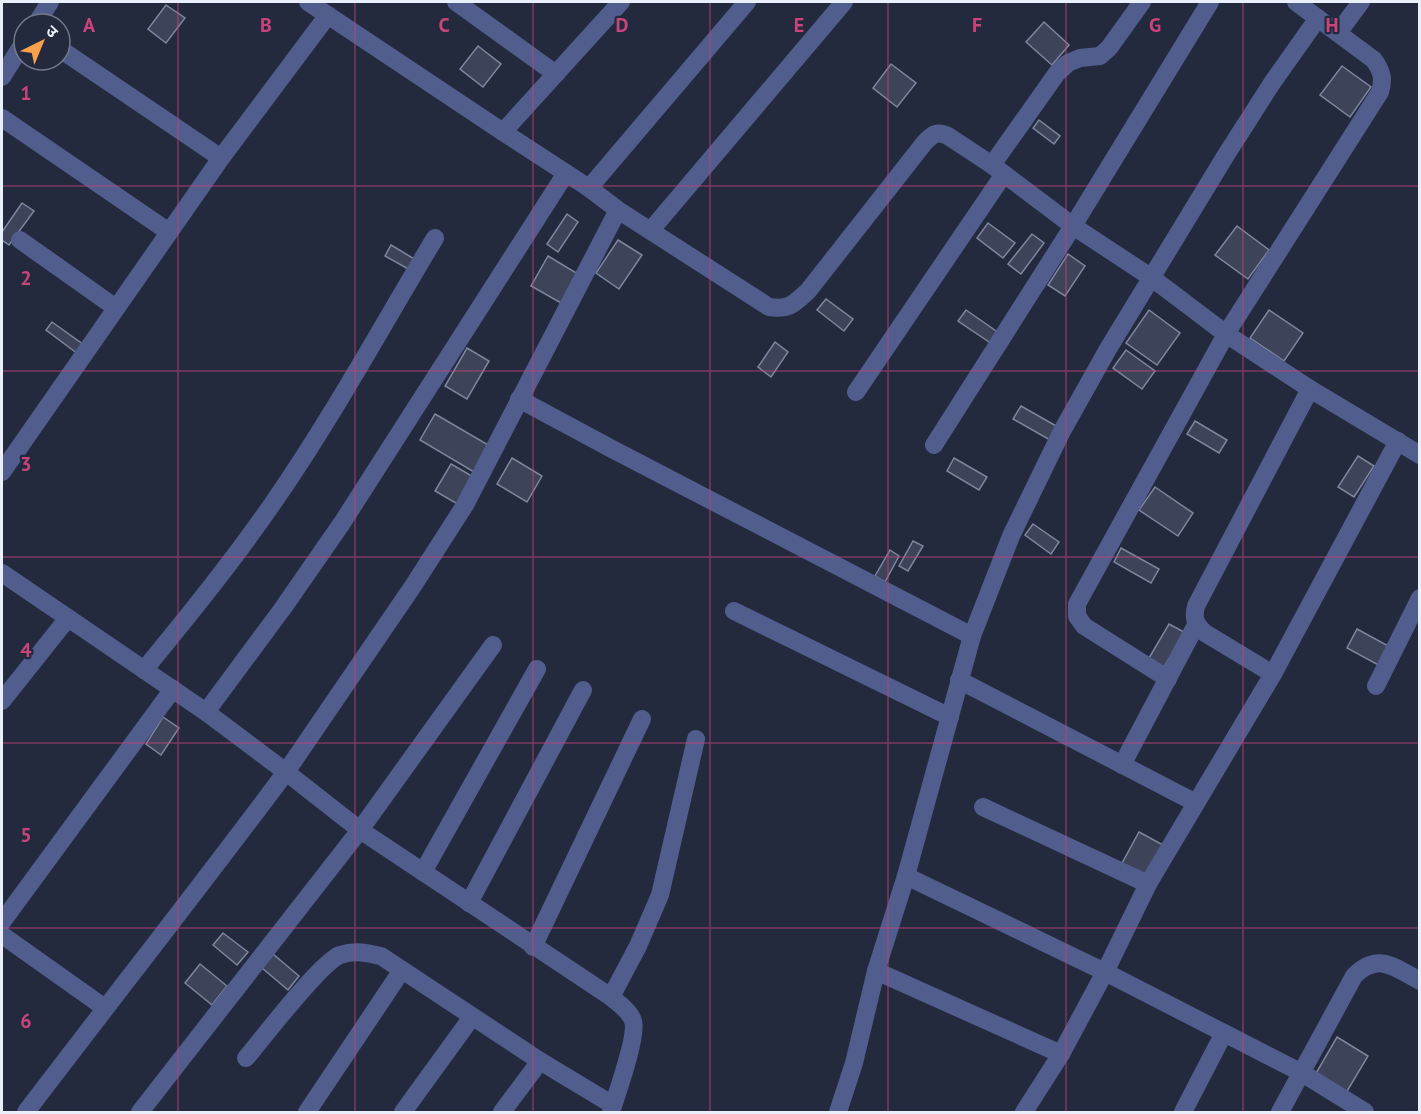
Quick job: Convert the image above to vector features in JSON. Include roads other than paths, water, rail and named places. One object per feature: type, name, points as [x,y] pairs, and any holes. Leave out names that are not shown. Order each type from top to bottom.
[{"type":"street","points":[[308,2],[589,188],[618,210],[769,307],[783,309],[795,303],[808,291],[933,134],[940,133],[948,136],[1074,226],[1152,278],[1226,334],[1310,389],[1419,455]]},
{"type":"street","points":[[456,2],[556,74]]},
{"type":"street","points":[[589,188],[747,2]]},
{"type":"street","points":[[651,230],[844,2]]},
{"type":"street","points":[[856,392],[1057,73],[1068,63],[1080,58],[1100,56],[1109,48],[1142,2]]},
{"type":"street","points":[[934,445],[1074,226],[1210,2]]},
{"type":"street","points":[[1168,679],[1084,626],[1077,616],[1077,604],[1226,334],[1380,92],[1383,82],[1382,71],[1374,60],[1296,2]]},
{"type":"street","points":[[1338,33],[1361,2]]},
{"type":"street","points":[[503,132],[556,74],[610,5]]},
{"type":"street","points":[[2,472],[221,158],[328,15]]},
{"type":"street","points":[[838,1113],[854,1064],[876,971],[906,876],[972,636],[1011,536],[1062,431],[1152,278],[1226,155],[1272,83],[1318,18]]},
{"type":"street","points":[[72,57],[221,158]]},
{"type":"street","points":[[2,77],[12,61]]},
{"type":"street","points":[[2,118],[169,232]]},
{"type":"street","points":[[206,712],[342,523],[566,173]]},
{"type":"street","points":[[26,1113],[105,1008],[194,896],[286,772],[413,586],[459,514],[618,210]]},
{"type":"street","points":[[144,670],[216,582],[274,502],[339,399],[435,238]]},
{"type":"street","points":[[20,240],[116,308]]},
{"type":"street","points":[[1273,674],[1205,633],[1196,625],[1193,617],[1196,606],[1310,389]]},
{"type":"street","points":[[519,399],[972,636]]},
{"type":"street","points":[[1024,1113],[1061,1054],[1105,972],[1148,884],[1273,674],[1398,441]]},
{"type":"street","points":[[2,573],[206,712],[360,830],[611,997],[628,1012],[634,1023],[633,1037],[612,1109],[381,956],[358,951],[337,956],[321,970],[246,1058]]},
{"type":"street","points":[[1376,686],[1419,598]]},
{"type":"street","points":[[734,611],[950,717]]},
{"type":"street","points":[[2,700],[68,618]]},
{"type":"street","points":[[1122,765],[1196,625]]},
{"type":"street","points":[[140,1113],[360,830],[493,645]]},
{"type":"street","points":[[423,872],[537,669]]},
{"type":"street","points":[[959,680],[1196,803]]},
{"type":"street","points":[[2,922],[173,689]]},
{"type":"street","points":[[470,903],[584,690]]},
{"type":"street","points":[[533,947],[642,719]]},
{"type":"street","points":[[611,997],[638,946],[660,895],[696,740]]},
{"type":"street","points":[[983,807],[1148,884]]},
{"type":"street","points":[[906,876],[1105,972],[1302,1072],[1365,1113]]},
{"type":"street","points":[[2,934],[105,1008]]},
{"type":"street","points":[[1280,1113],[1354,976],[1363,967],[1374,962],[1392,966],[1419,981]]},
{"type":"street","points":[[308,1113],[402,970]]},
{"type":"street","points":[[876,971],[1061,1054]]},
{"type":"street","points":[[403,1113],[472,1017]]},
{"type":"street","points":[[1183,1113],[1224,1033]]},
{"type":"street","points":[[502,1113],[540,1061]]}]
